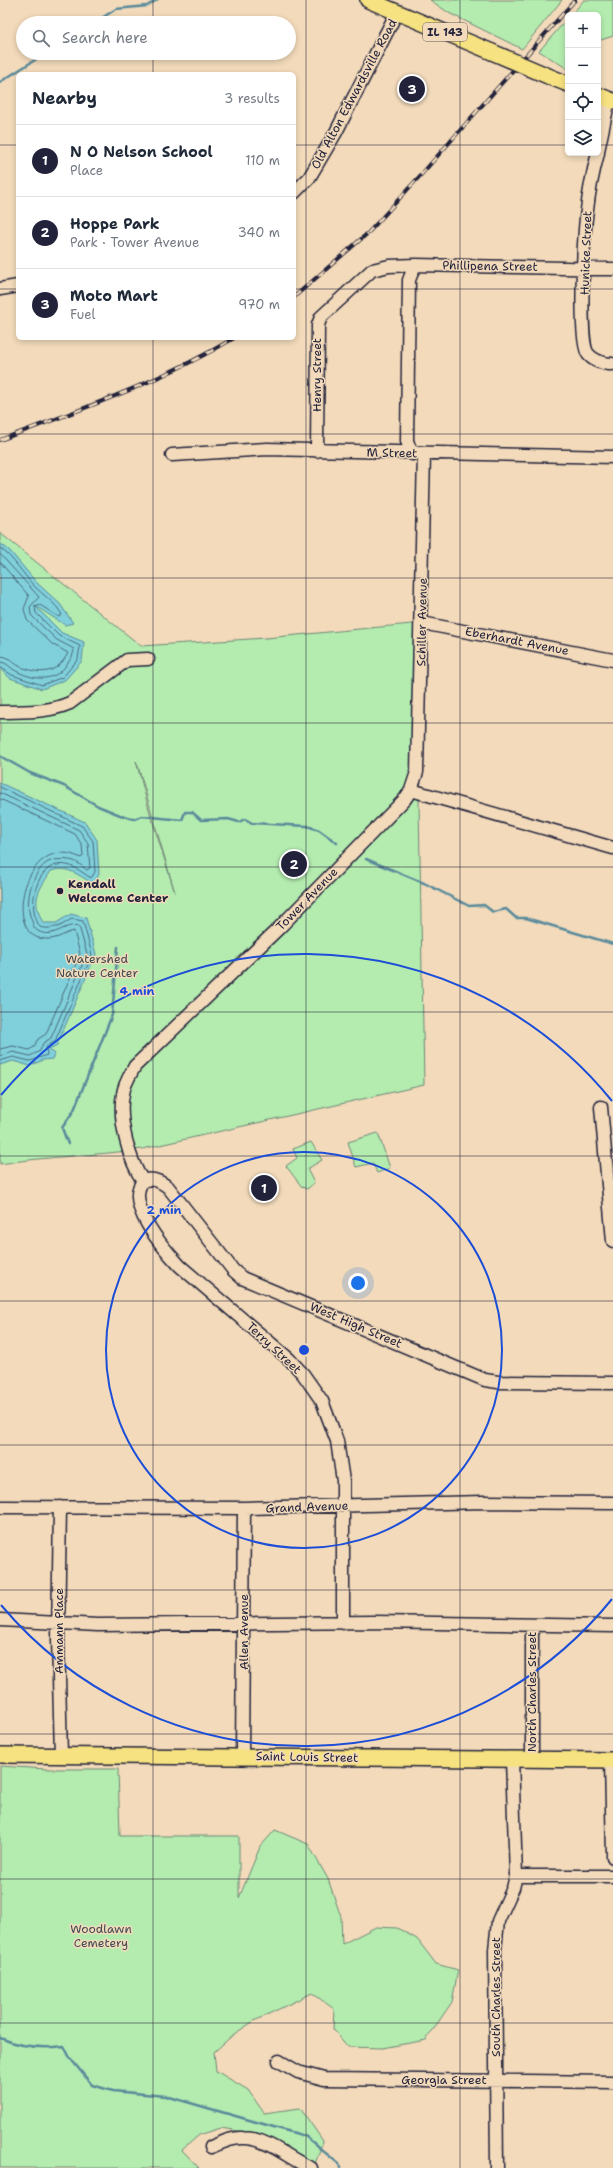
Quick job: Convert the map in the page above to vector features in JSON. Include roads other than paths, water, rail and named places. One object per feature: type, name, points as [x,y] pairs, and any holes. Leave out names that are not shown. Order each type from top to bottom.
[{"type":"main road","name":"IL 143","points":[[368,0],[401,6],[492,52],[565,83]]},
{"type":"main road","name":"Saint Louis Street","points":[[0,1754],[532,1758],[612,1760]]},
{"type":"street","name":"Old Alton Edwardsville Road","points":[[296,191],[309,178],[335,134],[401,6]]},
{"type":"street","name":"Hunicke Street","points":[[601,134],[607,99]]},
{"type":"street","name":"Hunicke Street","points":[[597,156],[587,210],[584,268],[584,333],[588,354],[602,363],[613,364]]},
{"type":"street","name":"Phillipena Street","points":[[368,272],[378,267],[415,265],[613,269]]},
{"type":"street","points":[[412,454],[407,442],[410,280],[415,265]]},
{"type":"street","name":"Henry Street","points":[[317,451],[318,325],[321,317],[368,272]]},
{"type":"street","points":[[0,289],[16,286]]},
{"type":"street","name":"M Street","points":[[172,455],[267,449],[412,454],[613,457]]},
{"type":"street","name":"Schiller Avenue","points":[[411,790],[417,772],[422,622],[424,454]]},
{"type":"street","name":"Eberhardt Avenue","points":[[422,622],[613,660]]},
{"type":"street","points":[[0,712],[37,712],[61,707],[70,703],[127,660],[148,659]]},
{"type":"street","points":[[411,790],[613,848]]},
{"type":"street","name":"Tower Avenue","points":[[142,1181],[133,1165],[129,1151],[122,1110],[125,1086],[135,1066],[279,928],[405,799],[411,790]]},
{"type":"street","points":[[601,1107],[613,1241]]},
{"type":"street","name":"West High Street","points":[[142,1181],[154,1180],[161,1182],[168,1187],[233,1270],[251,1282],[485,1380],[498,1382],[613,1383]]},
{"type":"street","name":"Terry Street","points":[[142,1181],[138,1192],[138,1200],[144,1220],[167,1252],[184,1270],[289,1359],[322,1401],[337,1441],[343,1481],[343,1623]]},
{"type":"street","name":"Grand Avenue","points":[[0,1507],[244,1508],[484,1502],[613,1503]]},
{"type":"street","name":"Ammann Place","points":[[60,1507],[58,1623],[61,1755]]},
{"type":"street","name":"Allen Avenue","points":[[242,1756],[244,1508]]},
{"type":"street","points":[[0,1620],[98,1625],[343,1623],[613,1626]]},
{"type":"street","name":"North Charles Street","points":[[532,1625],[532,1758]]},
{"type":"street","name":"South Charles Street","points":[[497,2168],[496,1933],[503,1909],[513,1888],[516,1876],[512,1759]]},
{"type":"street","points":[[612,1760],[613,1857]]},
{"type":"street","points":[[516,1876],[613,1876]]},
{"type":"street","name":"Georgia Street","points":[[279,2060],[298,2072],[324,2079],[613,2082]]},
{"type":"street","points":[[211,2147],[230,2140],[243,2138],[258,2140],[311,2168]]},
{"type":"water","points":[[0,543],[10,551],[36,582],[60,604],[73,623],[65,625],[34,605],[62,633],[84,642],[82,661],[65,680],[42,689],[10,678],[0,669]]},
{"type":"water","points":[[0,783],[85,822],[97,840],[99,874],[94,884],[68,870],[63,869],[51,871],[38,896],[37,908],[43,923],[56,923],[71,914],[86,918],[96,954],[57,1045],[49,1049],[55,1054],[52,1059],[43,1060],[30,1066],[13,1061],[0,1065]]},
{"type":"waterway","points":[[105,16],[116,9],[147,6],[157,0]]},
{"type":"waterway","points":[[0,82],[35,60]]},
{"type":"waterway","points":[[0,756],[30,773],[64,786],[98,806],[134,819],[142,816],[182,820],[185,812],[192,812],[201,820],[228,819],[239,822],[245,819],[252,823],[307,826],[319,830],[337,843]]},
{"type":"waterway","points":[[366,859],[424,883],[469,906],[484,905],[493,912],[506,909],[516,918],[526,918],[613,944]]},
{"type":"waterway","points":[[68,1144],[62,1128],[74,1110],[112,1015],[118,947]]},
{"type":"waterway","points":[[0,2038],[32,2046],[64,2046],[70,2058],[92,2085],[113,2091],[166,2096],[305,2136],[339,2164],[340,2168]]},
{"type":"railway","points":[[296,295],[368,233],[575,0]]},
{"type":"railway","points":[[0,440],[149,382],[206,354],[230,340]]},
{"type":"place","name":"Moto Mart","points":[[412,89]]},
{"type":"place","name":"Hoppe Park","points":[[294,864]]},
{"type":"place","name":"Kendall Welcome Center","points":[[60,891]]},
{"type":"place","name":"N O Nelson School","points":[[264,1188]]},
{"type":"park label","name":"Watershed Nature Center","points":[[97,966]]},
{"type":"park label","name":"Woodlawn Cemetery","points":[[101,1936]]}]
